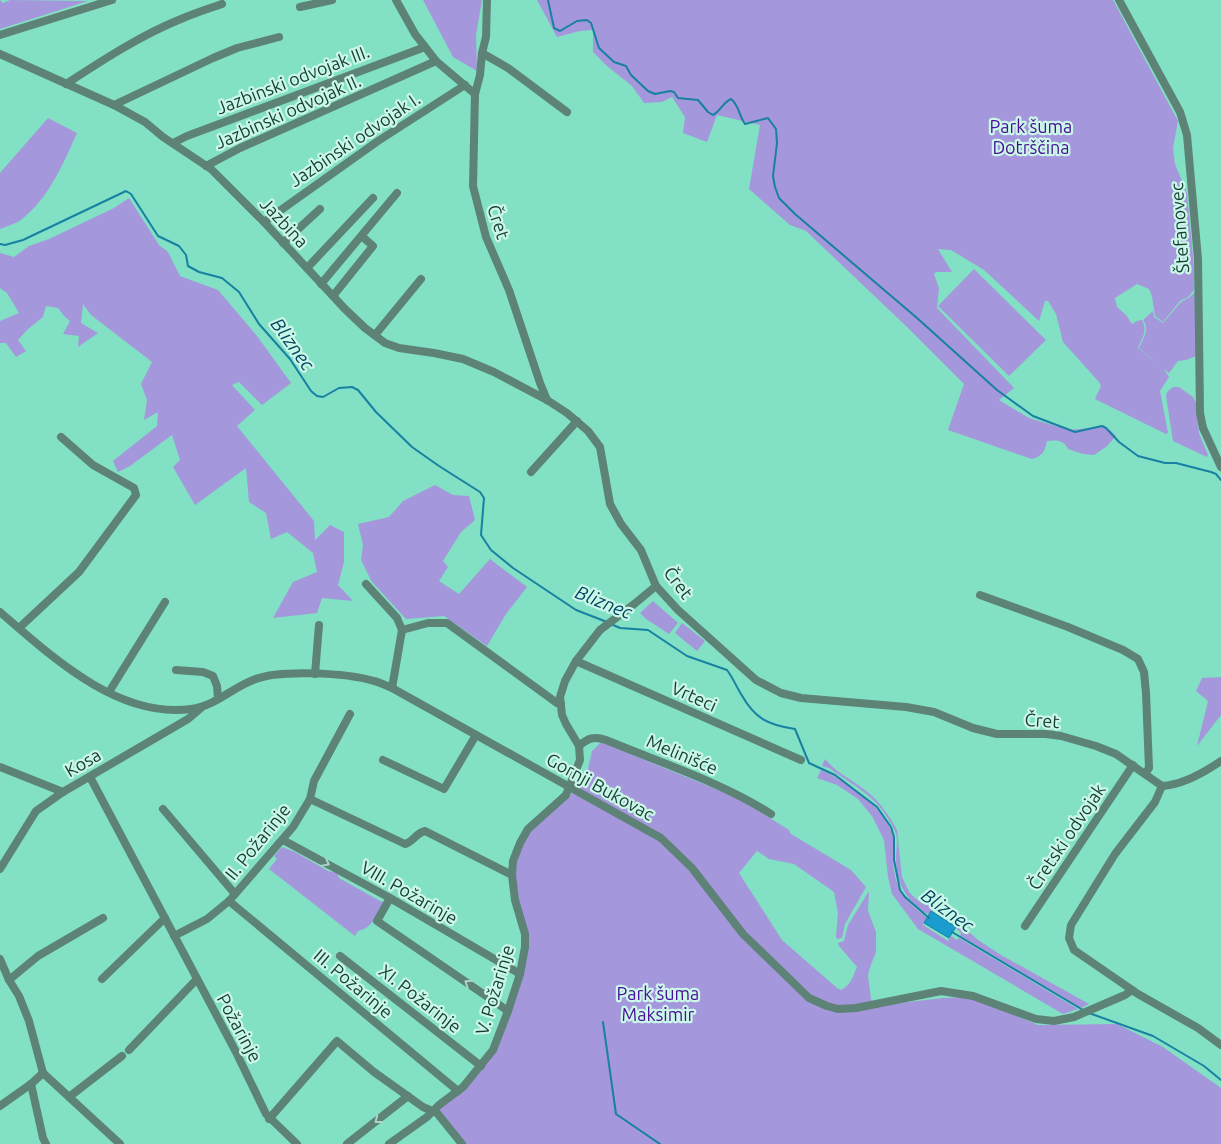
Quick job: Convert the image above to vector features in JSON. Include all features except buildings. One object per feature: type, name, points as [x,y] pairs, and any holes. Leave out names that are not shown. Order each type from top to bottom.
[{"type":"street","points":[[0,35],[112,0]]},
{"type":"street","points":[[300,7],[332,0]]},
{"type":"street","points":[[396,0],[416,34],[436,61],[475,94]]},
{"type":"street","name":"Čret","points":[[487,0],[486,38],[475,94],[472,186],[478,212],[547,400],[567,412],[588,431],[600,447],[610,504],[621,524],[641,550],[656,586],[678,610],[756,680],[781,693],[801,698],[906,707],[934,712],[973,728],[997,734],[1046,734],[1061,736],[1116,754],[1162,786]]},
{"type":"street","name":"Štefanovec","points":[[1120,0],[1180,112],[1187,135],[1198,258],[1200,413],[1203,428],[1221,467]]},
{"type":"street","points":[[66,84],[154,32],[180,19],[222,4]]},
{"type":"street","points":[[114,105],[237,48],[279,38]]},
{"type":"street","name":"Jazbinski odvojak III.","points":[[173,143],[296,94],[425,47]]},
{"type":"street","points":[[482,53],[508,68],[567,112]]},
{"type":"street","name":"Jazbina","points":[[0,54],[114,105],[145,122],[211,169],[264,222],[321,284],[365,328],[385,343],[399,348],[463,359],[494,372],[547,400]]},
{"type":"street","name":"Jazbinski odvojak II.","points":[[206,166],[240,148],[436,61]]},
{"type":"street","name":"Jazbinski odvojak I.","points":[[264,222],[378,141],[464,85]]},
{"type":"street","points":[[321,284],[397,193]]},
{"type":"street","points":[[307,268],[373,198]]},
{"type":"street","points":[[284,244],[320,209]]},
{"type":"street","points":[[333,296],[373,246],[365,239]]},
{"type":"street","points":[[375,335],[421,279]]},
{"type":"street","points":[[531,472],[577,421]]},
{"type":"street","points":[[19,628],[79,572],[136,495],[134,488],[94,465],[61,437]]},
{"type":"street","points":[[366,584],[397,618],[402,630],[392,688]]},
{"type":"street","points":[[570,786],[580,760],[579,746],[566,724],[560,704],[565,681],[576,661],[600,630],[656,586]]},
{"type":"street","points":[[980,595],[1068,627],[1123,650],[1138,659],[1144,672],[1146,693],[1149,768],[1145,774]]},
{"type":"street","points":[[110,692],[165,602]]},
{"type":"street","name":"Gornji Bukovac","points":[[0,612],[63,665],[110,692],[135,703],[158,708],[180,710],[203,706],[257,679],[283,675],[315,674],[375,681],[392,688],[661,838],[692,868],[742,934],[809,998],[838,1009],[856,1008],[941,991],[973,996],[1036,1019],[1054,1021],[1093,1009],[1132,990]]},
{"type":"street","points":[[402,630],[428,623],[448,623],[560,704]]},
{"type":"street","points":[[315,674],[319,625]]},
{"type":"street","name":"Vrteci","points":[[576,661],[801,760]]},
{"type":"street","points":[[176,670],[203,672],[213,676],[217,686],[218,699]]},
{"type":"street","name":"Kosa","points":[[0,869],[34,814],[63,792],[188,719],[203,706]]},
{"type":"street","name":"II. Požarinje","points":[[174,936],[207,919],[229,901],[299,820],[310,799],[314,781],[350,714]]},
{"type":"street","points":[[384,760],[444,790],[476,735]]},
{"type":"street","name":"Melinišće","points":[[579,746],[591,738],[597,737],[606,740],[724,790],[771,814]]},
{"type":"street","points":[[1221,760],[1198,775],[1175,785],[1162,786],[1155,802],[1115,854],[1071,925],[1069,932],[1069,938],[1074,950],[1132,990],[1198,1028],[1221,1044]]},
{"type":"street","name":"Čretski odvojak","points":[[1025,926],[1133,765]]},
{"type":"street","points":[[0,767],[63,792]]},
{"type":"street","name":"Požarinje","points":[[90,776],[236,1052],[269,1119],[297,1144]]},
{"type":"street","name":"V. Požarinje","points":[[389,1144],[434,1112],[439,1105],[458,1091],[481,1066],[492,1050],[520,974],[525,948],[525,934],[515,900],[512,876],[513,861],[523,837],[534,823],[566,795],[570,786]]},
{"type":"street","points":[[310,799],[402,844],[407,844],[425,831],[512,876]]},
{"type":"street","points":[[164,809],[235,894]]},
{"type":"street","name":"VIII. Požarinje","points":[[283,840],[390,898],[520,974]]},
{"type":"street","points":[[390,898],[377,922],[508,1010]]},
{"type":"street","name":"III. Požarinje","points":[[229,901],[458,1091]]},
{"type":"street","points":[[9,980],[38,956],[103,918]]},
{"type":"street","points":[[102,979],[165,918]]},
{"type":"street","name":"XI. Požarinje","points":[[340,956],[481,1066]]},
{"type":"street","points":[[0,959],[9,980],[19,996],[29,1021],[43,1073],[120,1144]]},
{"type":"street","points":[[129,1050],[156,1024],[197,979]]},
{"type":"street","points":[[269,1119],[337,1041],[374,1072],[423,1107],[437,1113],[462,1144]]},
{"type":"street","points":[[69,1097],[122,1056]]},
{"type":"street","points":[[0,1106],[43,1073]]},
{"type":"street","points":[[31,1084],[46,1144]]},
{"type":"street","points":[[347,1144],[408,1096]]},
{"type":"green space","points":[[0,0],[3,3],[10,0],[88,1],[0,29]]},
{"type":"green space","points":[[423,0],[482,0],[476,35],[477,71],[453,57]]},
{"type":"green space","name":"Park šuma Dotrščina","points":[[537,0],[1113,0],[1178,121],[1173,148],[1175,164],[1187,193],[1194,267],[1194,290],[1188,297],[1180,301],[1163,322],[1155,316],[1149,289],[1137,284],[1115,298],[1117,307],[1132,324],[1142,320],[1144,324],[1143,338],[1138,348],[1163,368],[1139,348],[1144,338],[1146,330],[1143,320],[1153,311],[1154,317],[1163,323],[1181,302],[1190,297],[1197,290],[1196,356],[1178,361],[1169,373],[1164,369],[1169,377],[1160,391],[1168,433],[1166,434],[1095,399],[1101,386],[1063,342],[1056,314],[1048,301],[1045,301],[1039,321],[984,270],[951,250],[938,249],[952,272],[936,272],[934,274],[939,288],[937,308],[1014,388],[999,400],[1029,418],[1069,430],[1101,427],[1110,430],[1116,436],[1106,447],[1094,455],[1068,449],[1059,441],[1047,441],[1043,453],[1032,459],[948,430],[964,384],[806,231],[790,225],[749,189],[760,125],[717,115],[707,142],[683,133],[685,117],[672,97],[662,102],[644,103],[632,86],[593,52],[593,30],[557,37]]},
{"type":"green space","points":[[48,118],[77,133],[48,191],[32,211],[20,221],[0,229],[0,173]]},
{"type":"green space","points":[[129,198],[159,245],[168,252],[180,276],[218,290],[257,336],[291,383],[262,405],[239,382],[232,385],[255,410],[237,426],[314,521],[315,540],[330,525],[344,532],[344,562],[338,585],[353,601],[322,598],[317,613],[273,618],[293,582],[317,572],[313,553],[287,532],[271,539],[266,513],[249,502],[246,468],[195,505],[173,467],[180,460],[172,435],[130,466],[118,472],[113,461],[157,426],[158,412],[144,420],[147,400],[141,384],[152,362],[91,315],[83,304],[81,323],[98,333],[78,347],[79,336],[63,334],[70,321],[58,308],[46,306],[43,317],[18,340],[26,351],[16,357],[6,343],[0,343],[0,321],[19,313],[7,293],[0,288],[0,253],[14,257],[29,246],[49,239],[114,208]]},
{"type":"green space","points":[[974,269],[1046,340],[1009,376],[938,306]]},
{"type":"green space","points":[[1173,387],[1179,387],[1193,397],[1196,403],[1199,433],[1208,455],[1207,457],[1173,441],[1166,396],[1167,392]]},
{"type":"green space","points":[[435,485],[453,495],[469,496],[475,520],[461,532],[443,561],[448,567],[439,581],[459,594],[490,559],[527,587],[506,614],[487,646],[444,616],[406,619],[372,582],[361,560],[363,545],[358,524],[389,517],[403,501]]},
{"type":"green space","points":[[653,601],[678,623],[669,634],[640,613]]},
{"type":"green space","points":[[682,623],[705,641],[697,651],[675,633]]},
{"type":"green space","points":[[1221,677],[1221,715],[1197,746],[1208,701],[1196,691],[1202,678]]},
{"type":"green space","name":"Park šuma Maksimir","points":[[601,742],[740,799],[789,830],[791,834],[851,870],[866,887],[845,924],[842,938],[837,939],[838,913],[834,892],[794,864],[769,859],[757,851],[739,873],[782,940],[837,988],[841,990],[847,986],[857,967],[838,943],[844,941],[848,925],[869,891],[868,911],[876,932],[876,952],[868,976],[871,999],[874,1006],[943,998],[972,997],[1038,1025],[1117,1024],[1163,1047],[1221,1088],[1221,1144],[465,1144],[439,1109],[491,1057],[525,961],[515,877],[516,859],[528,833],[538,822],[571,795],[578,777],[588,769],[592,751]]},
{"type":"green space","points":[[825,759],[830,765],[871,795],[889,816],[897,830],[902,877],[909,892],[915,898],[923,904],[938,908],[952,917],[978,940],[1001,955],[1089,1004],[1081,1008],[960,936],[961,933],[956,928],[957,925],[932,910],[929,914],[917,907],[909,899],[898,877],[896,865],[897,839],[889,820],[880,807],[867,794],[829,768],[822,766]]},
{"type":"green space","points":[[821,770],[863,795],[887,823],[893,836],[893,860],[896,879],[902,894],[927,918],[923,925],[948,941],[951,936],[957,940],[959,938],[1078,1009],[1063,1014],[918,929],[892,894],[884,840],[872,816],[858,799],[837,785],[817,778]]},
{"type":"green space","points":[[282,847],[295,852],[328,871],[337,873],[339,878],[385,902],[374,920],[367,927],[358,931],[355,936],[269,869],[277,859],[274,856]]},
{"type":"water","points":[[931,911],[956,927],[949,938],[924,923]]},
{"type":"waterway","points":[[548,0],[554,28],[560,31],[577,21],[587,20],[591,23],[599,48],[614,62],[626,66],[631,75],[648,91],[655,94],[670,91],[674,92],[678,98],[698,100],[713,115],[731,99],[736,104],[745,124],[768,118],[776,129],[777,143],[773,176],[779,198],[997,390],[1033,416],[1075,432],[1102,426],[1138,456],[1211,472],[1216,474],[1221,480]]},
{"type":"waterway","name":"Bliznec","points":[[0,244],[5,245],[23,240],[126,191],[131,194],[158,236],[179,246],[186,255],[188,266],[199,272],[222,278],[239,292],[259,324],[290,359],[311,391],[317,396],[323,397],[339,388],[352,387],[358,390],[376,412],[412,447],[480,492],[484,498],[481,535],[491,550],[513,568],[576,610],[607,622]]},
{"type":"waterway","name":"Bliznec","points":[[611,624],[620,628],[648,630],[687,656],[727,670],[746,703],[757,715],[770,723],[795,729],[809,763],[835,775],[877,807],[891,827],[894,837],[894,860],[900,890],[905,897],[929,918]]},
{"type":"waterway","name":"Bliznec","points":[[952,932],[1083,1010]]},
{"type":"waterway","name":"Bliznec","points":[[1089,1013],[1153,1036],[1204,1066],[1221,1080]]},
{"type":"waterway","points":[[603,1022],[616,1114],[660,1144]]}]
